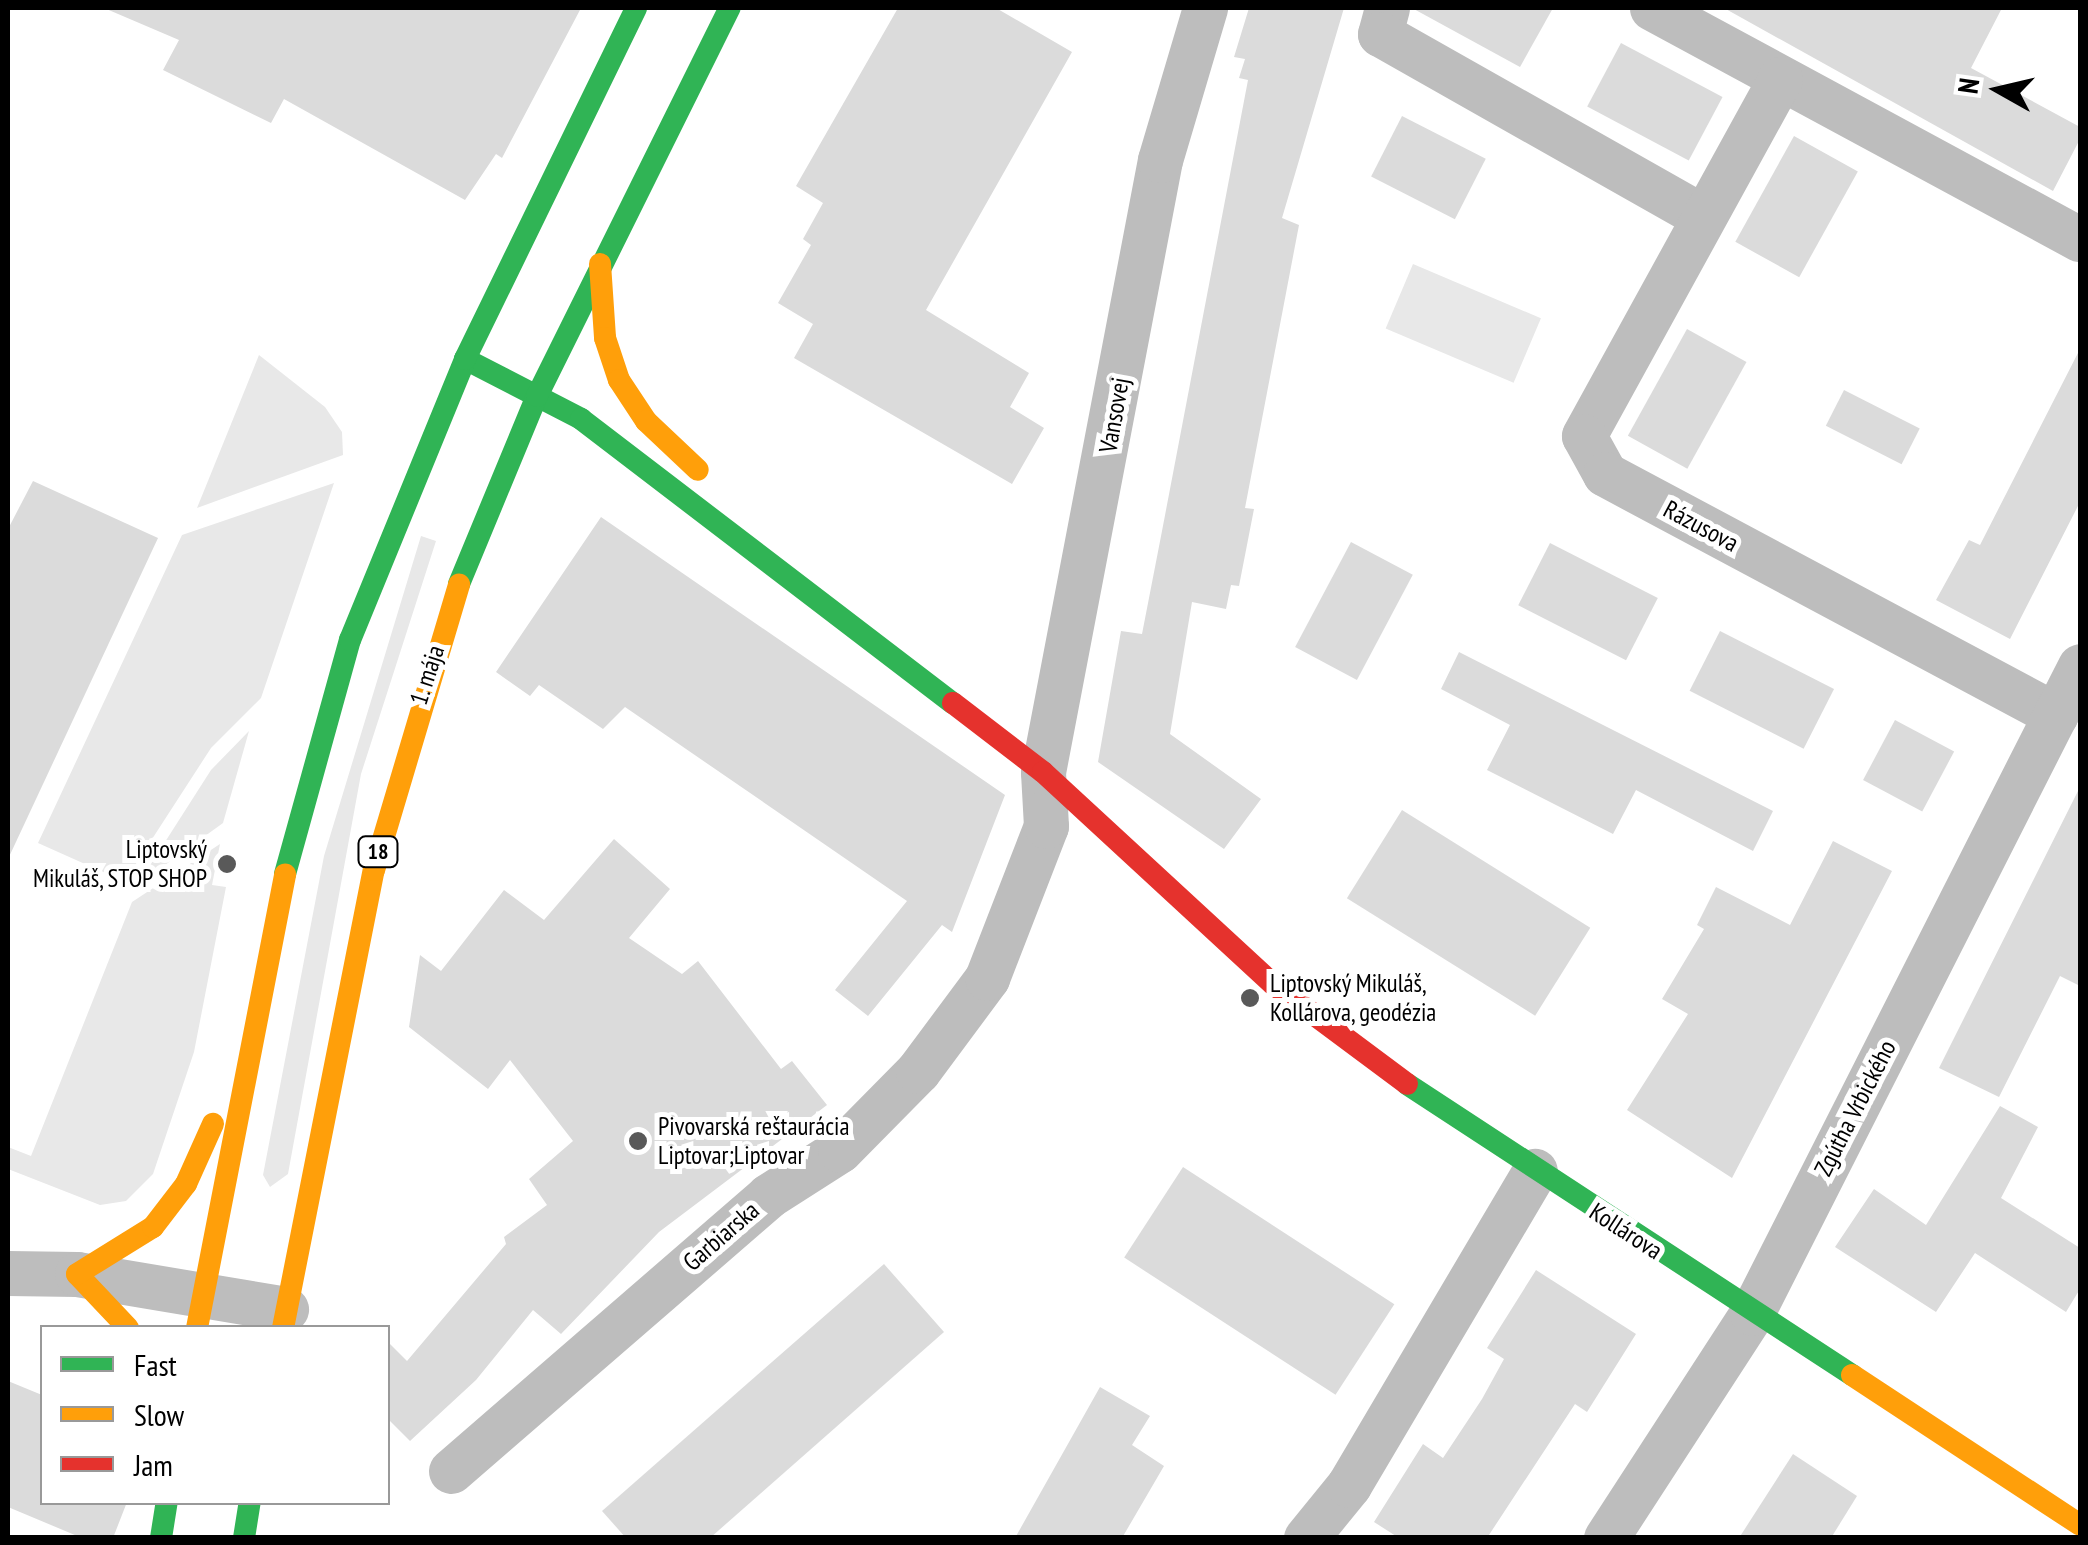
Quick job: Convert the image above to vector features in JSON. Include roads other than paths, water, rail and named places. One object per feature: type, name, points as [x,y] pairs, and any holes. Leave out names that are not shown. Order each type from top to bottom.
[{"type":"main road","points":[[199,1311],[300,802],[350,640],[465,359],[636,8]]},
{"type":"main road","name":"1. mája","points":[[284,1318],[374,870],[411,725],[476,532],[600,264],[730,8]]},
{"type":"main road","points":[[600,264],[606,338],[620,380],[663,440],[714,482]]},
{"type":"main road","name":"Kollárova","points":[[465,359],[581,419],[826,610],[1043,772],[1273,984],[1535,1171],[2080,1525]]},
{"type":"main road","points":[[784,536],[826,610]]},
{"type":"main road","points":[[126,1325],[106,1296],[77,1274],[132,1244],[170,1208],[250,1039]]},
{"type":"main road","points":[[161,1538],[166,1505]]},
{"type":"main road","points":[[244,1538],[250,1505]]},
{"type":"street","name":"Vansovej","points":[[1046,826],[1043,772],[1070,652],[1160,160],[1205,8]]},
{"type":"street","points":[[1387,8],[1380,34],[1703,217],[1780,79]]},
{"type":"street","points":[[1652,8],[2080,239]]},
{"type":"street","name":"Rázusova","points":[[1703,217],[1584,436],[1605,474],[2056,715]]},
{"type":"street","name":"Zgútha Vrbického","points":[[1606,1538],[1752,1313],[2080,666]]},
{"type":"street","name":"Garbiarska","points":[[452,1471],[768,1196],[840,1150],[918,1071],[988,978],[1046,826]]},
{"type":"street","points":[[1306,1538],[1349,1485],[1535,1171]]},
{"type":"street","name":"1. mája","points":[[8,1274],[77,1274],[199,1311],[284,1318]]},
{"type":"place","name":"Liptovský Mikuláš, STOP SHOP","points":[[227,864]]},
{"type":"place","name":"Liptovský Mikuláš, Kollárova, geodézia","points":[[1250,998]]},
{"type":"place","name":"Pivovarská reštaurácia Liptovar;Liptovar","points":[[638,1141]]}]
